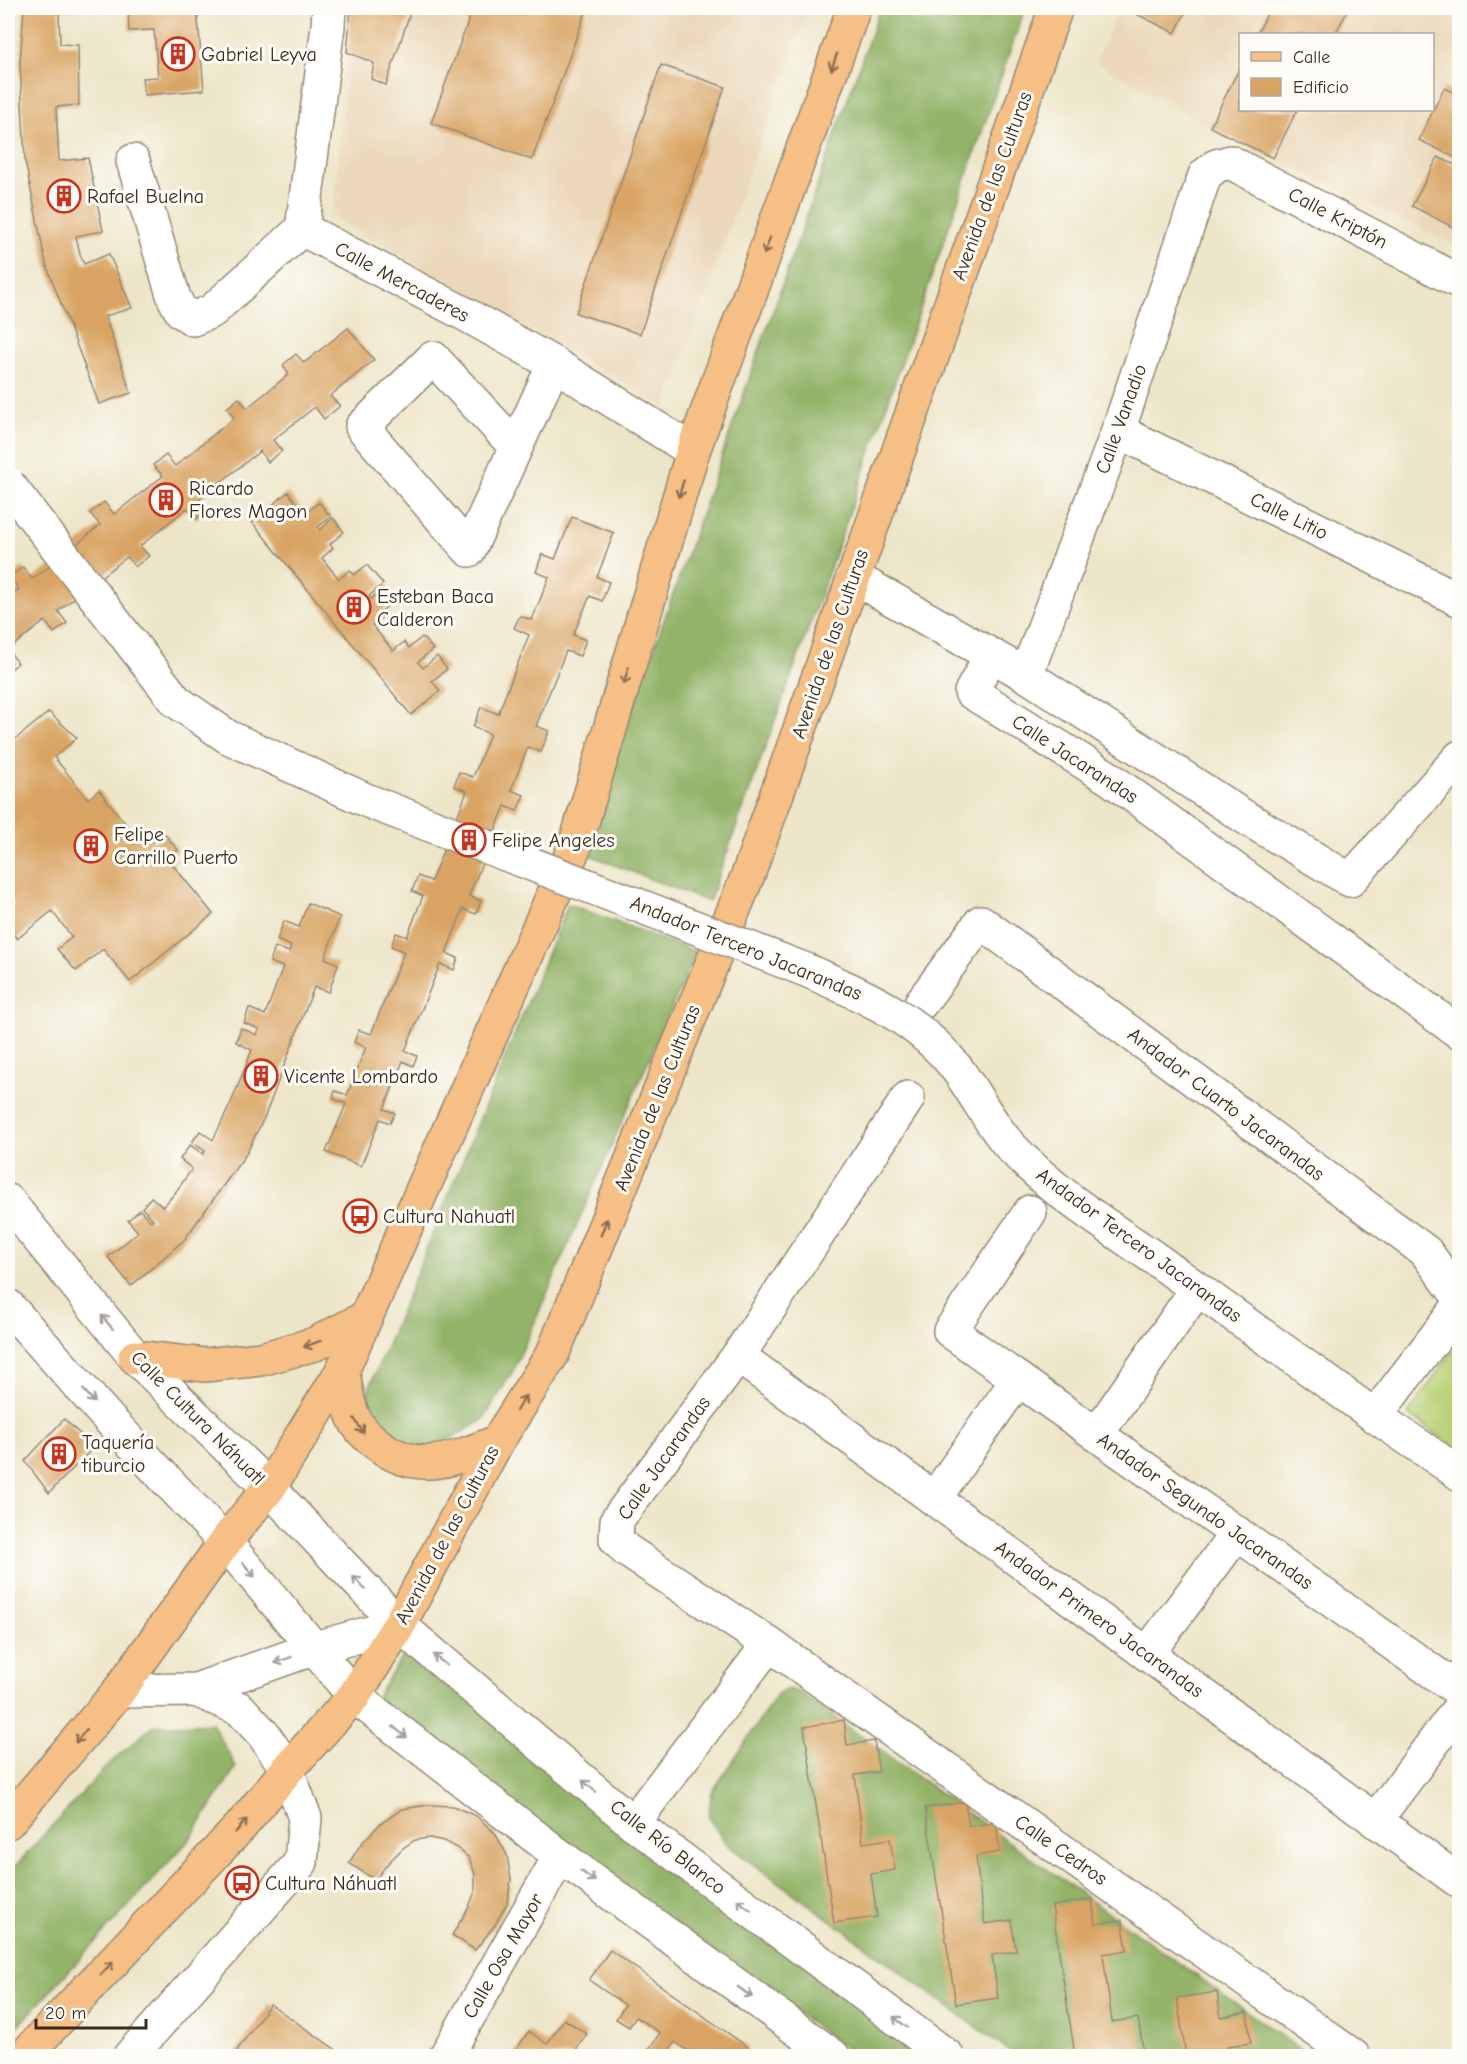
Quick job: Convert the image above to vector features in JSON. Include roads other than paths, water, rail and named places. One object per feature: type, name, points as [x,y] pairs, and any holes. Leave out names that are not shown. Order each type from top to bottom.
[{"type":"main road","points":[[8,1822],[119,1691],[225,1542],[269,1488],[342,1371],[575,846],[693,451],[854,8]]},
{"type":"main road","name":"Avenida de las Culturas","points":[[24,2056],[241,1826],[287,1770],[354,1696],[399,1625],[497,1442],[553,1353],[748,874],[1056,8]]},
{"type":"main road","points":[[135,1357],[205,1365],[261,1359],[315,1344],[364,1318]]},
{"type":"main road","points":[[342,1371],[353,1416],[365,1435],[393,1456],[418,1463],[448,1460],[497,1442]]},
{"type":"street","points":[[134,161],[174,298],[181,311],[193,319],[212,311],[302,229],[329,8]]},
{"type":"street","name":"Calle Kriptón","points":[[1216,166],[1230,162],[1460,282]]},
{"type":"street","name":"Calle Vanadio","points":[[1026,675],[1118,431],[1205,175],[1216,166]]},
{"type":"street","name":"Calle Mercaderes","points":[[302,229],[465,314],[554,364],[693,451]]},
{"type":"street","points":[[516,447],[434,358],[362,427],[469,550],[554,364]]},
{"type":"street","name":"Calle Litio","points":[[1118,431],[1460,600]]},
{"type":"street","name":"Andador Tercero Jacarandas","points":[[8,484],[176,701],[228,737],[368,801],[806,970],[869,998],[917,1028],[956,1068],[1011,1148],[1061,1193],[1374,1416],[1460,1474]]},
{"type":"street","points":[[853,577],[1026,675],[1244,816],[1350,880],[1460,757]]},
{"type":"street","name":"Calle Jacarandas","points":[[991,655],[970,692],[1109,778],[1460,1033]]},
{"type":"street","points":[[1213,854],[1244,816]]},
{"type":"street","name":"Andador Cuarto Jacarandas","points":[[921,1003],[981,922],[1426,1252],[1460,1298]]},
{"type":"street","name":"Calle Jacarandas","points":[[770,1644],[626,1550],[616,1539],[617,1521],[738,1356],[908,1098]]},
{"type":"street","name":"Calle Cultura Náhuatl","points":[[8,1201],[135,1357],[269,1488],[399,1625]]},
{"type":"street","name":"Andador Segundo Jacarandas","points":[[1030,1212],[950,1330],[1460,1691]]},
{"type":"street","points":[[1097,1434],[1197,1289]]},
{"type":"street","points":[[8,1305],[108,1418],[225,1542],[354,1696],[560,1856],[824,2054]]},
{"type":"street","points":[[1374,1416],[1460,1305]]},
{"type":"street","name":"Andador Primero Jacarandas","points":[[738,1356],[1460,1882]]},
{"type":"street","points":[[934,1499],[1018,1379]]},
{"type":"street","points":[[1147,1654],[1236,1533]]},
{"type":"street","points":[[119,1691],[196,1690],[315,1648],[399,1625]]},
{"type":"street","name":"Calle Río Blanco","points":[[399,1625],[633,1823],[947,2056]]},
{"type":"street","points":[[633,1823],[770,1644]]},
{"type":"street","name":"Calle Cedros","points":[[770,1644],[1353,2056]]},
{"type":"street","points":[[130,2056],[301,1862],[305,1818],[287,1770],[263,1734],[240,1709],[196,1690]]},
{"type":"street","points":[[1375,1821],[1460,1707]]},
{"type":"street","name":"Calle Osa Mayor","points":[[446,2056],[560,1856]]},
{"type":"place","name":"Gabriel Leyva","points":[[178,54]]},
{"type":"place","name":"Rafael Buelna","points":[[64,196]]},
{"type":"place","name":"Ricardo Flores Magon","points":[[166,500]]},
{"type":"place","name":"Esteban Baca Calderon","points":[[354,607]]},
{"type":"place","name":"Felipe Angeles","points":[[469,840]]},
{"type":"place","name":"Felipe Carrillo Puerto","points":[[91,846]]},
{"type":"place","name":"Vicente Lombardo","points":[[261,1076]]},
{"type":"place","name":"Cultura Nahuatl","points":[[360,1216]]},
{"type":"place","name":"Taquería tiburcio","points":[[59,1454]]},
{"type":"place","name":"Cultura Náhuatl","points":[[242,1883]]}]
